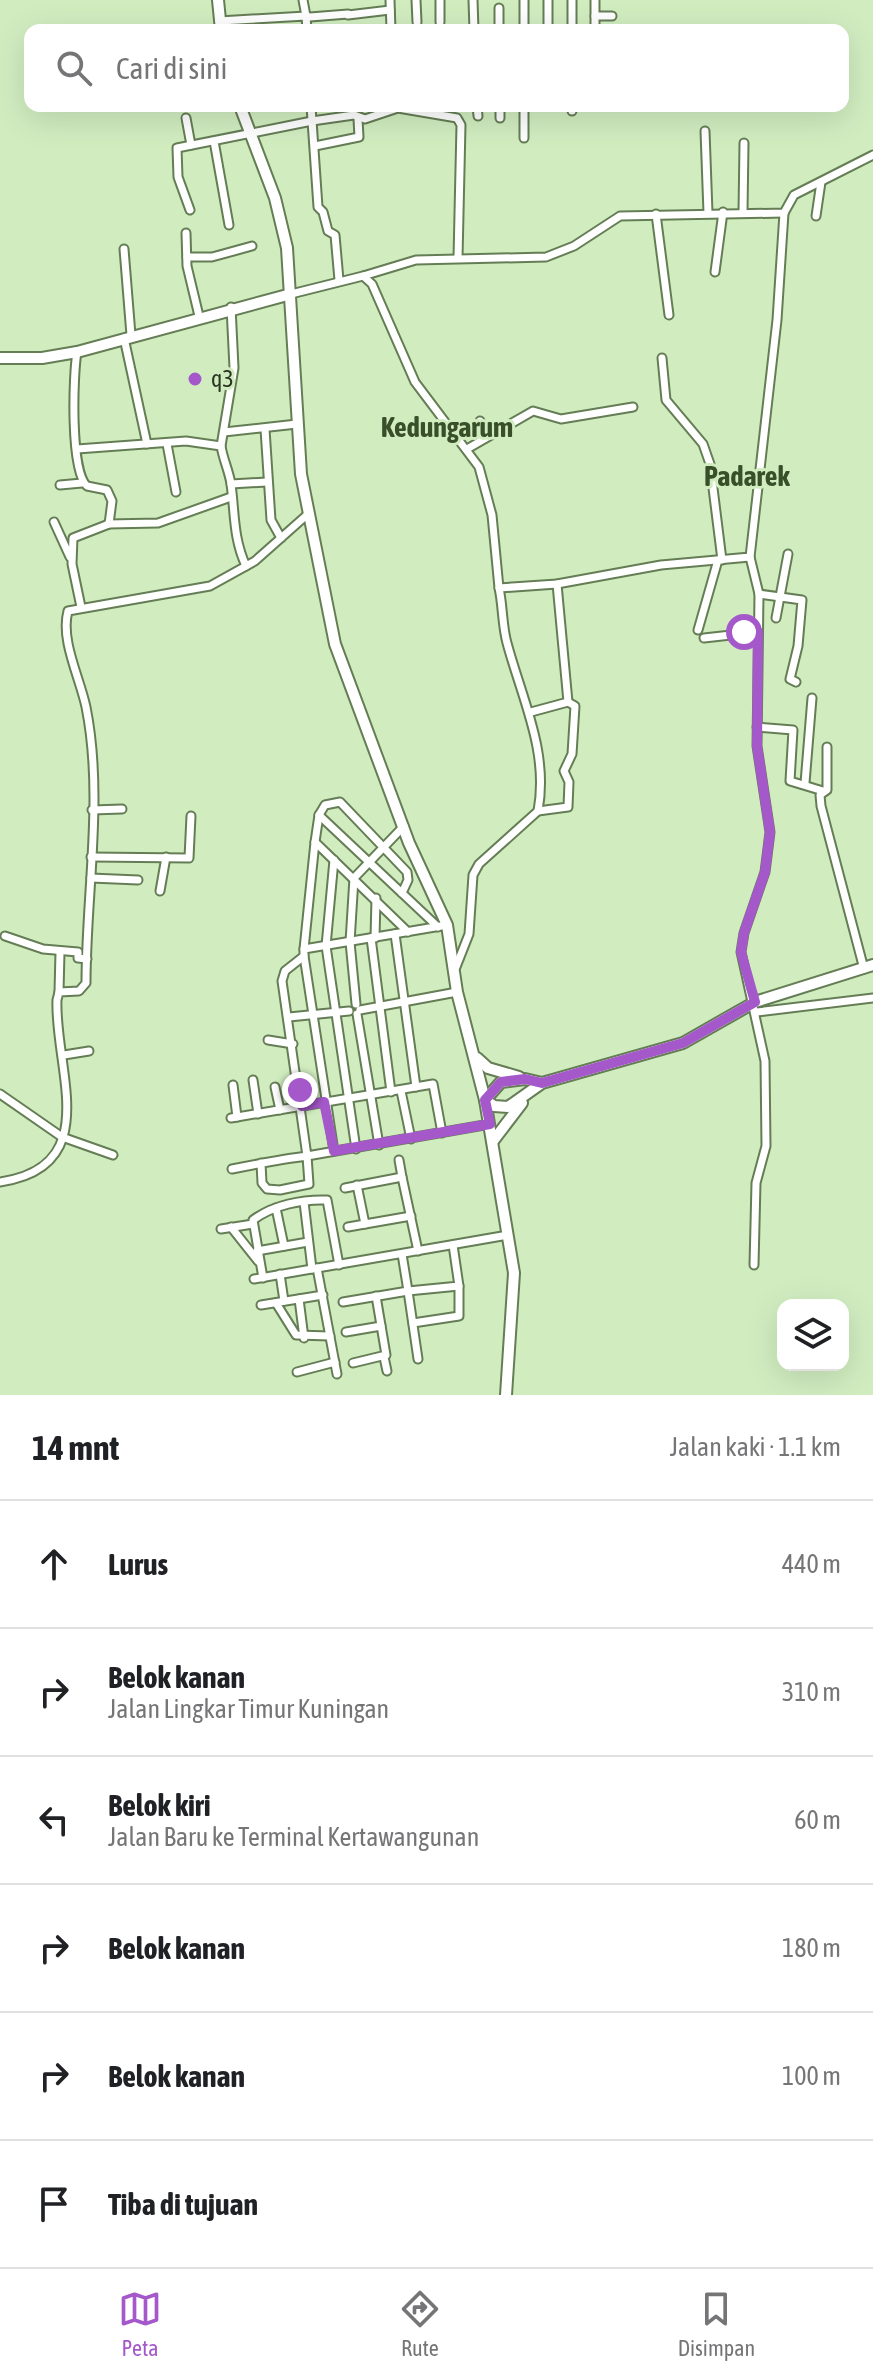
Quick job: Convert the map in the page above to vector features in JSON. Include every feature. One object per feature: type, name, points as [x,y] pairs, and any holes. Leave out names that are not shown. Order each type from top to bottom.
[{"type":"main road","points":[[218,0],[220,24]]},
{"type":"main road","points":[[242,112],[275,198],[287,248],[297,424],[308,514],[335,644],[456,967],[457,992],[490,1124],[514,1273],[506,1395]]},
{"type":"main road","points":[[0,358],[42,358],[77,352],[231,307],[291,294]]},
{"type":"main road","points":[[493,1141],[503,1123],[542,1083],[683,1043],[756,1007],[869,967]]},
{"type":"main road","points":[[473,1053],[488,1068],[542,1083]]},
{"type":"main road","points":[[485,1100],[495,1085],[525,1079]]},
{"type":"main road","points":[[506,1081],[517,1090],[513,1104]]},
{"type":"main road","points":[[485,1100],[501,1107],[529,1095]]},
{"type":"street","points":[[303,0],[307,24]]},
{"type":"street","points":[[390,0],[391,24]]},
{"type":"street","points":[[416,0],[417,22]]},
{"type":"street","points":[[440,0],[440,22]]},
{"type":"street","points":[[473,0],[474,24]]},
{"type":"street","points":[[524,0],[524,24]]},
{"type":"street","points":[[548,0],[548,24]]},
{"type":"street","points":[[572,0],[572,24]]},
{"type":"street","points":[[595,0],[595,24]]},
{"type":"street","points":[[499,8],[499,24]]},
{"type":"street","points":[[237,24],[390,10]]},
{"type":"street","points":[[595,16],[612,16]]},
{"type":"street","points":[[311,112],[318,207],[323,212],[328,230],[335,234],[339,280]]},
{"type":"street","points":[[358,119],[383,112]]},
{"type":"street","points":[[431,112],[460,121],[458,258]]},
{"type":"street","points":[[478,112],[478,116]]},
{"type":"street","points":[[500,112],[500,118]]},
{"type":"street","points":[[524,112],[524,138]]},
{"type":"street","points":[[190,210],[178,177],[176,149],[312,121],[354,115],[358,119],[359,137],[315,146]]},
{"type":"street","points":[[186,118],[191,145]]},
{"type":"street","points":[[705,131],[708,213]]},
{"type":"street","points":[[214,141],[229,225]]},
{"type":"street","points":[[743,212],[744,143]]},
{"type":"street","points":[[754,1265],[756,1183],[766,1146],[765,1061],[756,1007],[741,952],[744,933],[765,872],[770,832],[757,727],[759,594],[750,557],[776,335],[784,213],[794,195],[873,155]]},
{"type":"street","points":[[816,216],[821,182]]},
{"type":"street","points":[[715,272],[723,212]]},
{"type":"street","points":[[291,294],[416,260],[546,257],[574,246],[620,216],[784,213]]},
{"type":"street","points":[[656,214],[669,315]]},
{"type":"street","points":[[186,233],[187,257],[199,316]]},
{"type":"street","points":[[187,257],[212,257],[252,246]]},
{"type":"street","points":[[124,249],[128,337],[147,444]]},
{"type":"street","points":[[363,276],[372,284],[415,382],[479,467],[492,515],[505,639],[531,712],[541,794],[538,811]]},
{"type":"street","points":[[231,307],[234,368],[221,446],[231,484],[238,549],[246,566]]},
{"type":"street","points":[[77,352],[77,449],[82,483]]},
{"type":"street","points":[[662,358],[666,400],[703,444],[710,464],[720,560],[698,630]]},
{"type":"street","points":[[467,449],[533,411],[561,419],[633,407]]},
{"type":"street","points":[[480,421],[483,439]]},
{"type":"street","points":[[224,432],[297,424]]},
{"type":"street","points":[[265,429],[271,520],[281,538]]},
{"type":"street","points":[[77,449],[186,441],[221,446]]},
{"type":"street","points":[[167,444],[176,492]]},
{"type":"street","points":[[231,484],[267,482]]},
{"type":"street","points":[[60,485],[82,483],[109,492],[112,517],[108,524]]},
{"type":"street","points":[[71,559],[74,536],[108,524],[158,523],[231,497]]},
{"type":"street","points":[[59,992],[82,990],[86,983],[91,878],[90,732],[66,623],[68,611],[196,589],[223,580],[246,566],[308,514]]},
{"type":"street","points":[[54,522],[71,559],[81,607]]},
{"type":"street","points":[[776,618],[788,554]]},
{"type":"street","points":[[499,588],[557,584],[661,565],[750,557]]},
{"type":"street","points":[[557,584],[568,702]]},
{"type":"street","points":[[759,594],[802,600],[798,646],[790,679],[796,682]]},
{"type":"street","points":[[704,638],[758,632]]},
{"type":"street","points":[[805,783],[812,698]]},
{"type":"street","points":[[456,967],[469,934],[473,875],[488,852],[538,811],[568,807],[569,782],[564,771],[572,754],[575,706],[568,702],[531,712]]},
{"type":"street","points":[[757,727],[793,730],[790,781],[805,783],[823,791]]},
{"type":"street","points":[[827,747],[827,790],[823,791],[821,806],[869,967]]},
{"type":"street","points":[[334,1151],[324,1102],[304,952],[307,889],[319,815],[325,805],[337,801],[384,846],[408,874],[402,893]]},
{"type":"street","points":[[92,810],[122,809]]},
{"type":"street","points":[[319,815],[442,926]]},
{"type":"street","points":[[91,857],[190,857],[191,816]]},
{"type":"street","points":[[379,1145],[356,1009],[350,942],[354,878],[404,826]]},
{"type":"street","points":[[315,842],[408,932]]},
{"type":"street","points":[[160,891],[166,857]]},
{"type":"street","points":[[334,860],[326,946],[356,1149]]},
{"type":"street","points":[[91,878],[138,880]]},
{"type":"street","points":[[376,898],[373,938],[391,1092]]},
{"type":"street","points":[[261,1163],[262,1183],[267,1189],[309,1184],[302,1106],[282,976],[304,952],[442,926]]},
{"type":"street","points":[[395,934],[416,1087]]},
{"type":"street","points":[[5,936],[60,952],[78,952],[78,958],[87,959]]},
{"type":"street","points":[[0,1182],[20,1179],[42,1168],[50,1161],[67,1124],[64,1055],[57,1007],[60,952]]},
{"type":"street","points":[[289,1017],[457,992]]},
{"type":"street","points":[[756,1007],[873,998]]},
{"type":"street","points":[[268,1040],[293,1044]]},
{"type":"street","points":[[64,1055],[89,1051]]},
{"type":"street","points":[[253,1080],[258,1114]]},
{"type":"street","points":[[233,1085],[234,1118],[433,1084],[442,1133]]},
{"type":"street","points":[[275,1087],[280,1110]]},
{"type":"street","points":[[401,1091],[411,1139]]},
{"type":"street","points":[[0,1094],[63,1135],[113,1155]]},
{"type":"street","points":[[232,1169],[490,1124]]},
{"type":"street","points":[[399,1160],[418,1251]]},
{"type":"street","points":[[345,1188],[402,1177]]},
{"type":"street","points":[[357,1185],[365,1224]]},
{"type":"street","points":[[263,1278],[257,1256],[255,1218],[276,1208],[304,1202],[325,1199],[328,1202],[339,1265]]},
{"type":"street","points":[[304,1202],[308,1242],[323,1295],[337,1374]]},
{"type":"street","points":[[276,1208],[284,1246]]},
{"type":"street","points":[[348,1227],[411,1216]]},
{"type":"street","points":[[221,1229],[253,1224]]},
{"type":"street","points":[[231,1227],[257,1256]]},
{"type":"street","points":[[254,1279],[508,1235]]},
{"type":"street","points":[[257,1256],[284,1246],[308,1242]]},
{"type":"street","points":[[413,1323],[459,1316],[459,1286],[453,1245]]},
{"type":"street","points":[[402,1254],[418,1359]]},
{"type":"street","points":[[280,1274],[280,1302],[296,1335],[304,1338],[330,1336]]},
{"type":"street","points":[[343,1302],[459,1286]]},
{"type":"street","points":[[261,1305],[323,1295]]},
{"type":"street","points":[[376,1296],[387,1371]]},
{"type":"street","points":[[299,1299],[304,1338]]},
{"type":"street","points":[[346,1332],[381,1326]]},
{"type":"street","points":[[353,1363],[384,1357]]},
{"type":"street","points":[[297,1372],[335,1362]]},
{"type":"place","name":"q3","points":[[195,379]]},
{"type":"district","name":"Kedungarum","points":[[447,427]]},
{"type":"district","name":"Padarek","points":[[747,476]]},
{"type":"route","points":[[300,1090],[302,1106],[324,1102],[334,1151],[490,1124],[485,1100],[495,1085],[501,1082],[525,1079],[542,1083],[683,1043],[755,1002],[741,952],[744,933],[765,872],[770,832],[757,746],[758,632],[744,632]]}]
